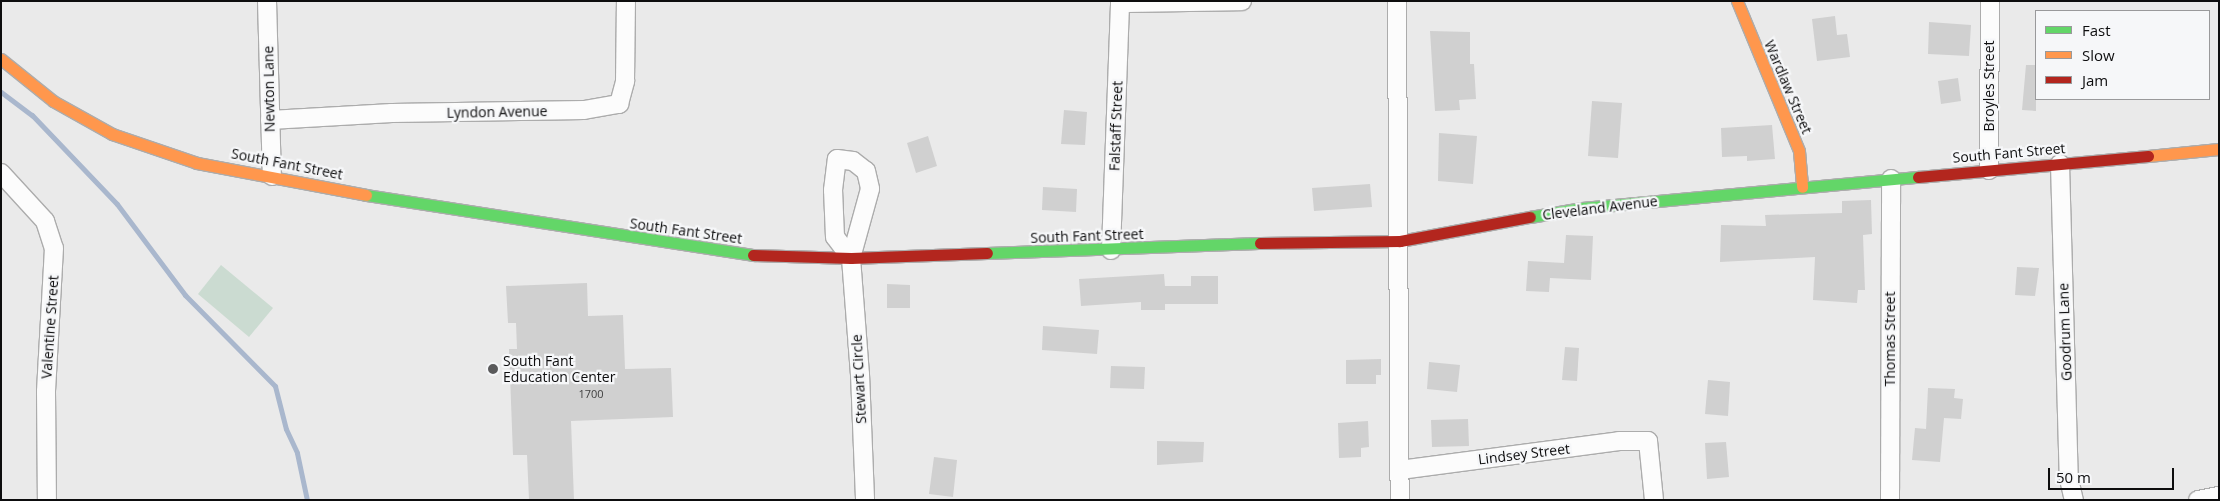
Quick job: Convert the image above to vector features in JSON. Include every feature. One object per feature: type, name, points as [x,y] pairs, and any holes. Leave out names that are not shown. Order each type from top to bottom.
[{"type":"street","name":"Newton Lane","points":[[267,1],[270,120],[268,152],[272,176]]},
{"type":"street","name":"Lyndon Avenue","points":[[270,120],[392,113],[584,110],[619,104],[625,81],[626,1]]},
{"type":"street","points":[[1120,2],[1242,1]]},
{"type":"street","points":[[1398,1],[1400,500]]},
{"type":"street","name":"Wardlaw Street","points":[[1737,1],[1785,111],[1798,151],[1802,187]]},
{"type":"street","name":"Broyles Street","points":[[1989,170],[1990,1]]},
{"type":"street","name":"Falstaff Street","points":[[1111,250],[1120,2]]},
{"type":"street","name":"South Fant Street","points":[[1,59],[53,101],[112,134],[197,163],[416,204],[734,255],[851,258],[1111,250],[1338,240],[1400,241]]},
{"type":"street","name":"South Fant Street","points":[[1802,187],[2219,149]]},
{"type":"street","name":"Stewart Circle","points":[[851,258],[835,237],[833,190],[837,159],[853,161],[866,171],[870,189],[851,258],[860,374],[865,500]]},
{"type":"street","name":"Goodrum Lane","points":[[2060,164],[2069,479],[2074,500]]},
{"type":"street","name":"Valentine Street","points":[[1,173],[44,221],[54,248],[46,392],[47,500]]},
{"type":"street","name":"Thomas Street","points":[[1890,500],[1891,179]]},
{"type":"street","name":"Cleveland Avenue","points":[[1400,241],[1582,208],[1802,187]]},
{"type":"street","name":"Lindsey Street","points":[[1400,470],[1619,441],[1648,441],[1654,500]]},
{"type":"street","points":[[2198,500],[2219,496]]},
{"type":"shaded area","points":[[221,265],[273,308],[249,337],[198,294]]},
{"type":"building","points":[[1835,16],[1837,35],[1847,34],[1850,57],[1817,61],[1812,19]]},
{"type":"building","points":[[1929,22],[1971,25],[1969,56],[1928,54]]},
{"type":"building","points":[[1430,31],[1470,32],[1470,64],[1474,64],[1476,99],[1459,100],[1460,110],[1435,111]]},
{"type":"building","points":[[2026,65],[2035,65],[2036,111],[2022,110]]},
{"type":"building","points":[[1958,78],[1961,101],[1941,104],[1938,81]]},
{"type":"building","points":[[1592,101],[1622,103],[1618,158],[1588,156]]},
{"type":"building","points":[[1064,110],[1087,112],[1085,145],[1061,144]]},
{"type":"building","points":[[1772,125],[1775,159],[1747,161],[1747,156],[1722,157],[1721,128]]},
{"type":"building","points":[[1439,133],[1477,136],[1473,184],[1438,181]]},
{"type":"building","points":[[928,136],[937,166],[916,173],[907,143]]},
{"type":"building","points":[[1370,184],[1372,207],[1314,211],[1312,188]]},
{"type":"building","points":[[1043,187],[1077,189],[1076,212],[1042,210]]},
{"type":"building","points":[[1871,200],[1872,234],[1863,235],[1865,290],[1858,290],[1857,303],[1813,300],[1815,257],[1720,262],[1721,225],[1766,226],[1765,215],[1842,213],[1842,201]]},
{"type":"building","points":[[1566,235],[1593,236],[1591,280],[1550,278],[1549,292],[1526,291],[1528,261],[1564,263]]},
{"type":"building","points":[[2017,267],[2039,268],[2035,296],[2015,295]]},
{"type":"building","points":[[1164,274],[1165,286],[1191,286],[1191,276],[1218,276],[1218,304],[1165,304],[1165,310],[1141,310],[1141,302],[1081,306],[1079,279]]},
{"type":"building","points":[[587,283],[588,316],[623,315],[625,369],[671,368],[673,417],[571,421],[574,500],[529,500],[527,455],[513,455],[509,349],[517,349],[516,323],[508,323],[506,286]]},
{"type":"building","points":[[887,284],[910,285],[910,308],[887,308]]},
{"type":"building","points":[[1043,326],[1099,330],[1097,354],[1042,350]]},
{"type":"building","points":[[1565,347],[1579,348],[1577,381],[1562,380]]},
{"type":"building","points":[[1381,359],[1381,375],[1376,375],[1376,384],[1346,384],[1346,360]]},
{"type":"building","points":[[1429,362],[1460,365],[1457,392],[1427,389]]},
{"type":"building","points":[[1111,366],[1145,367],[1144,389],[1110,388]]},
{"type":"building","points":[[1708,380],[1730,382],[1728,416],[1705,414]]},
{"type":"building","points":[[1928,388],[1955,389],[1954,398],[1963,399],[1961,419],[1944,418],[1940,462],[1912,460],[1915,428],[1926,429]]},
{"type":"building","points":[[1468,419],[1469,446],[1432,447],[1431,420]]},
{"type":"building","points":[[1368,421],[1369,447],[1361,448],[1361,457],[1339,458],[1338,423]]},
{"type":"building","points":[[1157,441],[1204,442],[1203,462],[1157,465]]},
{"type":"building","points":[[1726,442],[1729,477],[1707,479],[1705,443]]},
{"type":"building","points":[[934,457],[957,460],[953,497],[929,494]]},
{"type":"waterway","points":[[1,92],[32,115],[117,204],[185,295],[275,386],[286,429],[297,453],[307,500]]},
{"type":"traffic: fast","points":[[1530,217],[1582,208],[1918,177]]},
{"type":"traffic: fast","points":[[366,195],[753,255]]},
{"type":"traffic: fast","points":[[987,253],[1260,243]]},
{"type":"traffic: slow","points":[[1737,1],[1799,151],[1802,187]]},
{"type":"traffic: slow","points":[[1,59],[53,101],[112,134],[197,163],[366,195]]},
{"type":"traffic: slow","points":[[2148,156],[2219,149]]},
{"type":"traffic: jam","points":[[1918,177],[2148,156]]},
{"type":"traffic: jam","points":[[1260,243],[1400,241],[1530,217]]},
{"type":"traffic: jam","points":[[753,255],[851,258],[987,253]]},
{"type":"place","name":"South Fant Education Center","points":[[493,369]]}]
